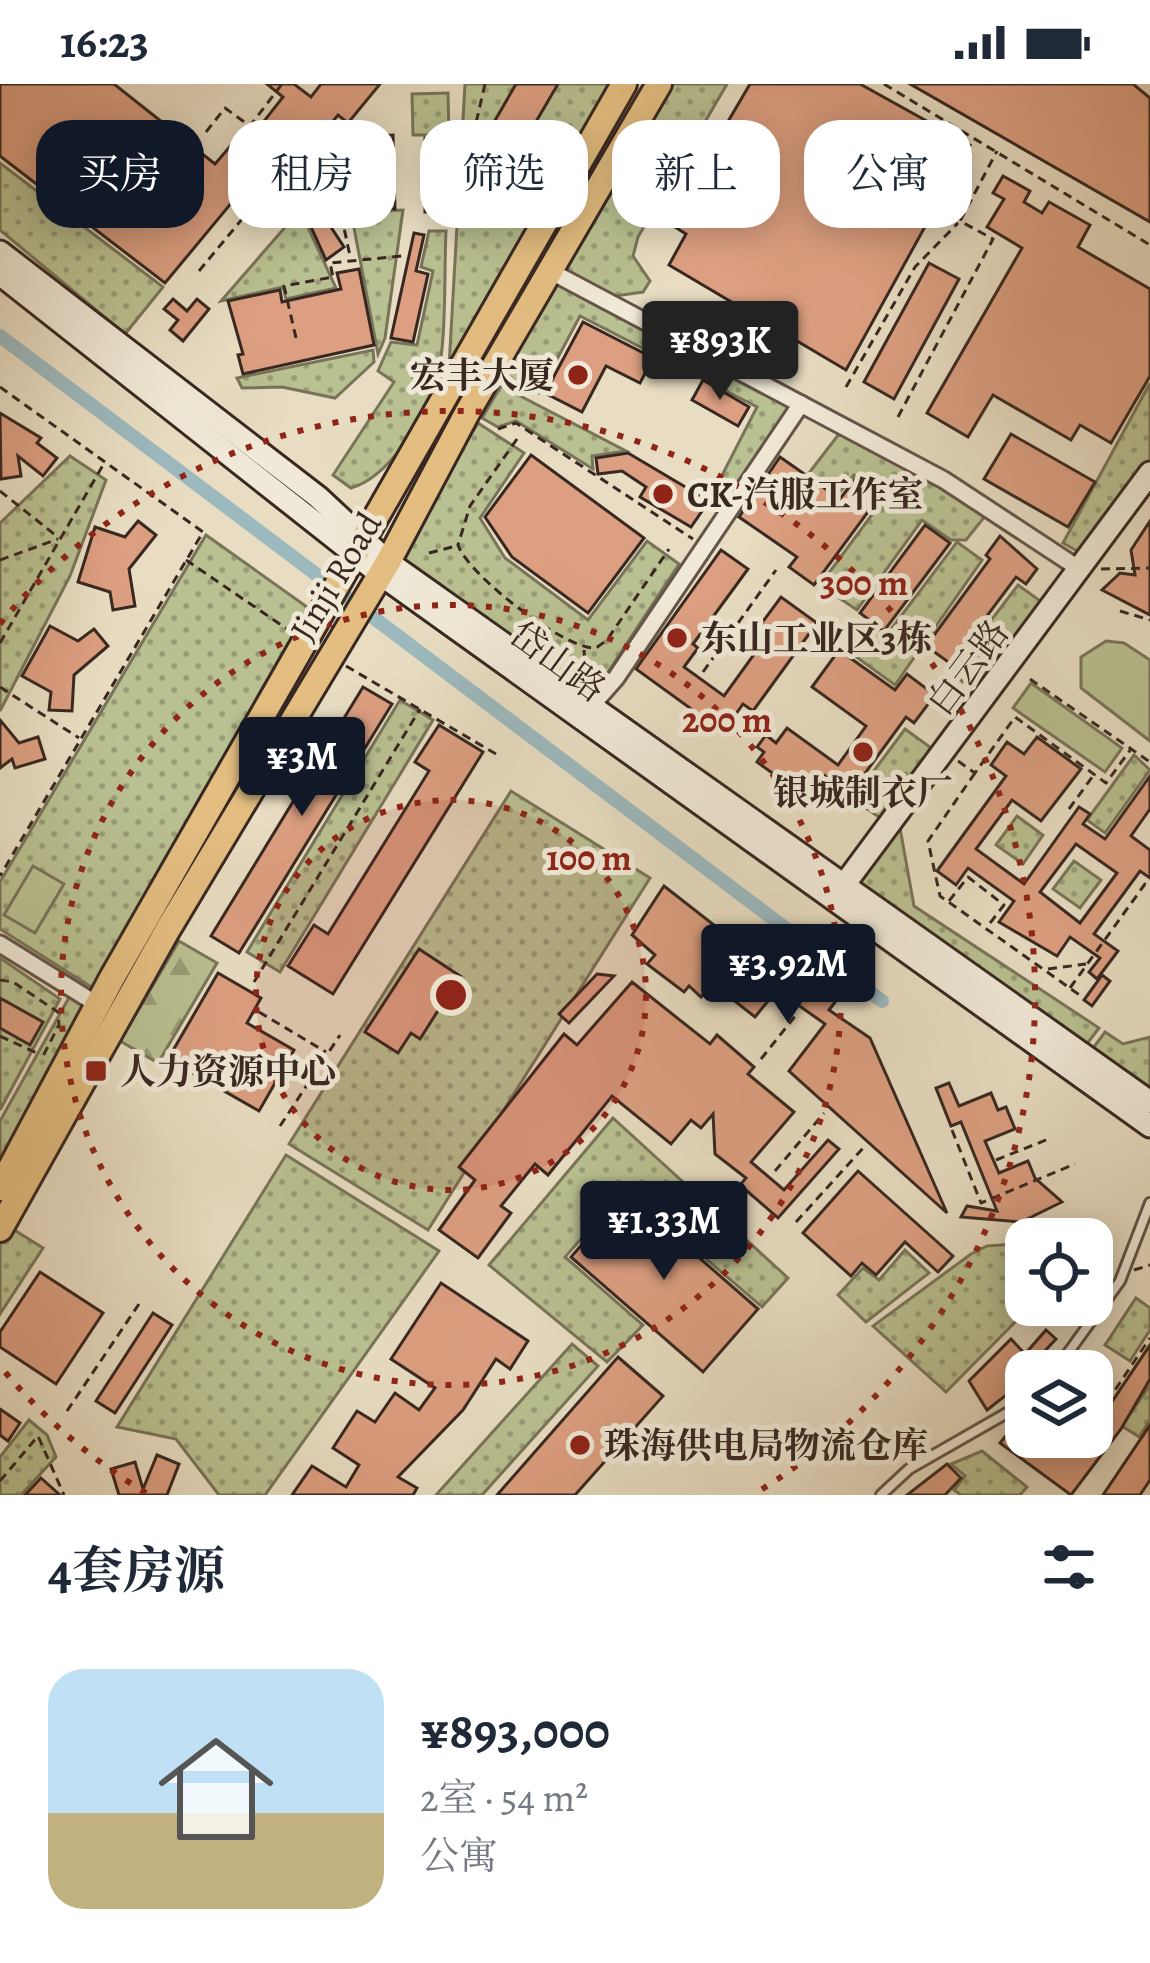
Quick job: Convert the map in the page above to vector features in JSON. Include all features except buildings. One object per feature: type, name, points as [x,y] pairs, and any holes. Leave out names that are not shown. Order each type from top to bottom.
[{"type":"main road","name":"Jinji Road","points":[[0,1229],[318,649],[356,555],[624,84]]},
{"type":"main road","name":"Jinji Road","points":[[0,1188],[54,1062],[98,1005],[318,649],[378,576],[658,84]]},
{"type":"street","name":"岱山路","points":[[0,252],[318,497],[356,555]]},
{"type":"street","points":[[550,271],[944,480],[1081,570]]},
{"type":"street","name":"岱山路","points":[[0,274],[378,576],[586,704],[1150,1126]]},
{"type":"street","points":[[586,704],[705,546],[801,404]]},
{"type":"street","name":"白云路","points":[[839,892],[1150,473]]},
{"type":"street","name":"岱山路","points":[[839,892],[1150,1102]]},
{"type":"street","points":[[0,944],[98,1005]]},
{"type":"lane","points":[[1069,1350],[1125,1269],[1150,1203]]},
{"type":"lane","points":[[881,1495],[909,1469],[1005,1414]]},
{"type":"path","points":[[255,120],[282,84]]},
{"type":"path","points":[[477,120],[485,84]]},
{"type":"path","points":[[884,84],[1150,244]]},
{"type":"path","points":[[206,132],[225,108],[242,120]]},
{"type":"path","points":[[972,198],[997,151]]},
{"type":"path","points":[[199,272],[235,228]]},
{"type":"path","points":[[344,228],[350,258]]},
{"type":"path","points":[[846,387],[915,267],[953,228]]},
{"type":"path","points":[[898,417],[993,239],[972,228]]},
{"type":"path","points":[[296,338],[284,286],[333,277],[330,263],[402,256]]},
{"type":"path","points":[[0,386],[203,532],[0,876]]},
{"type":"path","points":[[498,429],[516,423],[705,546]]},
{"type":"path","points":[[517,439],[470,506],[458,545],[474,571],[569,643],[584,648],[607,640],[669,549]]},
{"type":"path","points":[[0,643],[104,463]]},
{"type":"path","points":[[0,491],[60,539]]},
{"type":"path","points":[[0,560],[60,539]]},
{"type":"path","points":[[429,553],[458,545]]},
{"type":"path","points":[[186,560],[318,649],[496,754]]},
{"type":"path","points":[[1081,570],[1150,568]]},
{"type":"path","points":[[703,672],[776,570]]},
{"type":"path","points":[[1120,611],[1150,620]]},
{"type":"path","points":[[584,648],[586,704]]},
{"type":"path","points":[[1030,679],[1150,763]]},
{"type":"path","points":[[0,686],[81,739]]},
{"type":"path","points":[[254,982],[419,709]]},
{"type":"path","points":[[1081,996],[940,896],[928,841],[1015,717],[1106,783],[1130,749]]},
{"type":"path","points":[[945,751],[975,773]]},
{"type":"path","points":[[1069,809],[1094,774]]},
{"type":"path","points":[[948,902],[968,877],[1004,905],[986,928]]},
{"type":"path","points":[[1070,988],[1145,884],[1150,888]]},
{"type":"path","points":[[1044,970],[1087,964]]},
{"type":"path","points":[[0,980],[13,982],[58,1012],[54,1062],[0,1036]]},
{"type":"path","points":[[260,1012],[328,1053]]},
{"type":"path","points":[[761,1059],[796,1015]]},
{"type":"path","points":[[280,1126],[340,1035]]},
{"type":"path","points":[[775,1171],[824,1113]]},
{"type":"path","points":[[952,1130],[981,1203],[1075,1164]]},
{"type":"path","points":[[996,1160],[1051,1138]]},
{"type":"path","points":[[796,1222],[864,1147]]},
{"type":"path","points":[[1125,1269],[1150,1265]]},
{"type":"path","points":[[67,1411],[141,1301]]},
{"type":"path","points":[[1113,1393],[1150,1338]]},
{"type":"path","points":[[0,1481],[38,1436],[64,1495]]},
{"type":"green space","points":[[465,84],[610,84],[588,123],[463,120]]},
{"type":"green space","points":[[665,84],[727,84],[706,120],[644,120]]},
{"type":"green space","points":[[448,93],[449,120],[420,120],[420,135],[413,135],[412,94]]},
{"type":"green space","points":[[0,163],[36,190],[36,228],[85,228],[163,287],[125,334],[0,230]]},
{"type":"green space","points":[[612,176],[612,228],[643,228],[633,256],[650,281],[643,292],[608,297],[558,269],[582,228],[588,228],[588,217]]},
{"type":"green space","points":[[396,210],[403,210],[385,338],[378,354],[354,228],[396,228]]},
{"type":"green space","points":[[284,228],[308,228],[336,288],[286,299],[283,287],[221,301]]},
{"type":"green space","points":[[457,228],[528,228],[449,367]]},
{"type":"green space","points":[[429,231],[446,231],[436,382],[423,413],[391,460],[351,488],[333,475],[394,382],[378,371],[391,342],[417,345],[433,271],[421,267]]},
{"type":"green space","points":[[552,279],[793,406],[733,496],[716,487],[757,407],[580,316],[539,393],[496,371]]},
{"type":"green space","points":[[373,350],[374,362],[335,398],[282,387],[242,388],[237,378]]},
{"type":"green space","points":[[1150,383],[1150,466],[1086,556],[1063,543]]},
{"type":"green space","points":[[501,386],[626,451],[592,456],[593,469],[516,421],[498,427],[482,418]]},
{"type":"green space","points":[[478,423],[524,453],[480,518],[505,558],[588,620],[647,541],[679,564],[589,701],[391,565]]},
{"type":"green space","points":[[842,430],[986,515],[966,540],[951,540],[922,520],[857,610],[820,585],[885,497],[854,475],[838,494],[809,473]]},
{"type":"green space","points":[[70,456],[106,480],[70,576],[0,711],[0,523]]},
{"type":"green space","points":[[206,535],[314,612],[96,990],[0,929],[0,882]]},
{"type":"green space","points":[[957,542],[982,560],[895,685],[848,651],[869,625],[886,636]]},
{"type":"green space","points":[[1018,585],[1043,603],[976,692],[951,673]]},
{"type":"green space","points":[[1106,641],[1124,643],[1150,660],[1150,741],[1081,688],[1081,657]]},
{"type":"green space","points":[[1031,683],[1122,748],[1105,772],[1013,708]]},
{"type":"green space","points":[[400,700],[433,720],[280,972],[247,952]]},
{"type":"green space","points":[[905,729],[934,750],[883,820],[853,799]]},
{"type":"green space","points":[[1134,755],[1150,770],[1105,833],[1087,820]]},
{"type":"green space","points":[[511,791],[650,878],[428,1230],[289,1144]]},
{"type":"green space","points":[[1017,816],[1043,835],[1023,864],[996,845]]},
{"type":"green space","points":[[898,817],[914,906],[1099,1028],[1074,1061],[843,890]]},
{"type":"green space","points":[[1074,861],[1101,880],[1080,908],[1053,889]]},
{"type":"green space","points":[[33,866],[64,884],[35,933],[4,915]]},
{"type":"green space","points":[[179,941],[217,963],[158,1063],[120,1041]]},
{"type":"green space","points":[[0,958],[60,999],[0,1110]]},
{"type":"green space","points":[[71,994],[91,1008],[0,1178],[0,1121]]},
{"type":"green space","points":[[1105,1032],[1123,1044],[1150,1037],[1150,1119],[1079,1067]]},
{"type":"green space","points":[[613,1118],[788,1278],[762,1307],[625,1189],[565,1257],[643,1325],[607,1362],[489,1265]]},
{"type":"green space","points":[[286,1155],[439,1251],[265,1495],[219,1495],[176,1439],[117,1427]]},
{"type":"green space","points":[[8,1226],[43,1248],[0,1314],[0,1239]]},
{"type":"green space","points":[[1005,1245],[1005,1326],[1011,1326],[946,1392],[873,1326],[987,1246]]},
{"type":"green space","points":[[905,1250],[929,1273],[866,1322],[838,1295],[863,1268],[879,1280]]},
{"type":"green space","points":[[1136,1298],[1150,1308],[1150,1330],[1130,1361],[1105,1345]]},
{"type":"green space","points":[[572,1344],[598,1366],[482,1495],[436,1495]]},
{"type":"green space","points":[[1150,1385],[1150,1420],[1139,1437],[1122,1426]]},
{"type":"green space","points":[[29,1420],[47,1435],[56,1457],[21,1495],[0,1495],[0,1457]]},
{"type":"green space","points":[[982,1451],[1027,1487],[1020,1495],[961,1495],[954,1490],[965,1476],[951,1464]]},
{"type":"waterway","points":[[0,336],[882,1001]]},
{"type":"place","name":"宏丰大厦","points":[[578,375]]},
{"type":"place","name":"CK-汽服工作室","points":[[663,494]]},
{"type":"place","name":"东山工业区3栋","points":[[677,638]]},
{"type":"place","name":"银城制衣厂","points":[[863,752]]},
{"type":"place","name":"人力资源中心","points":[[96,1071]]},
{"type":"place","name":"珠海供电局物流仓库","points":[[580,1445]]}]
